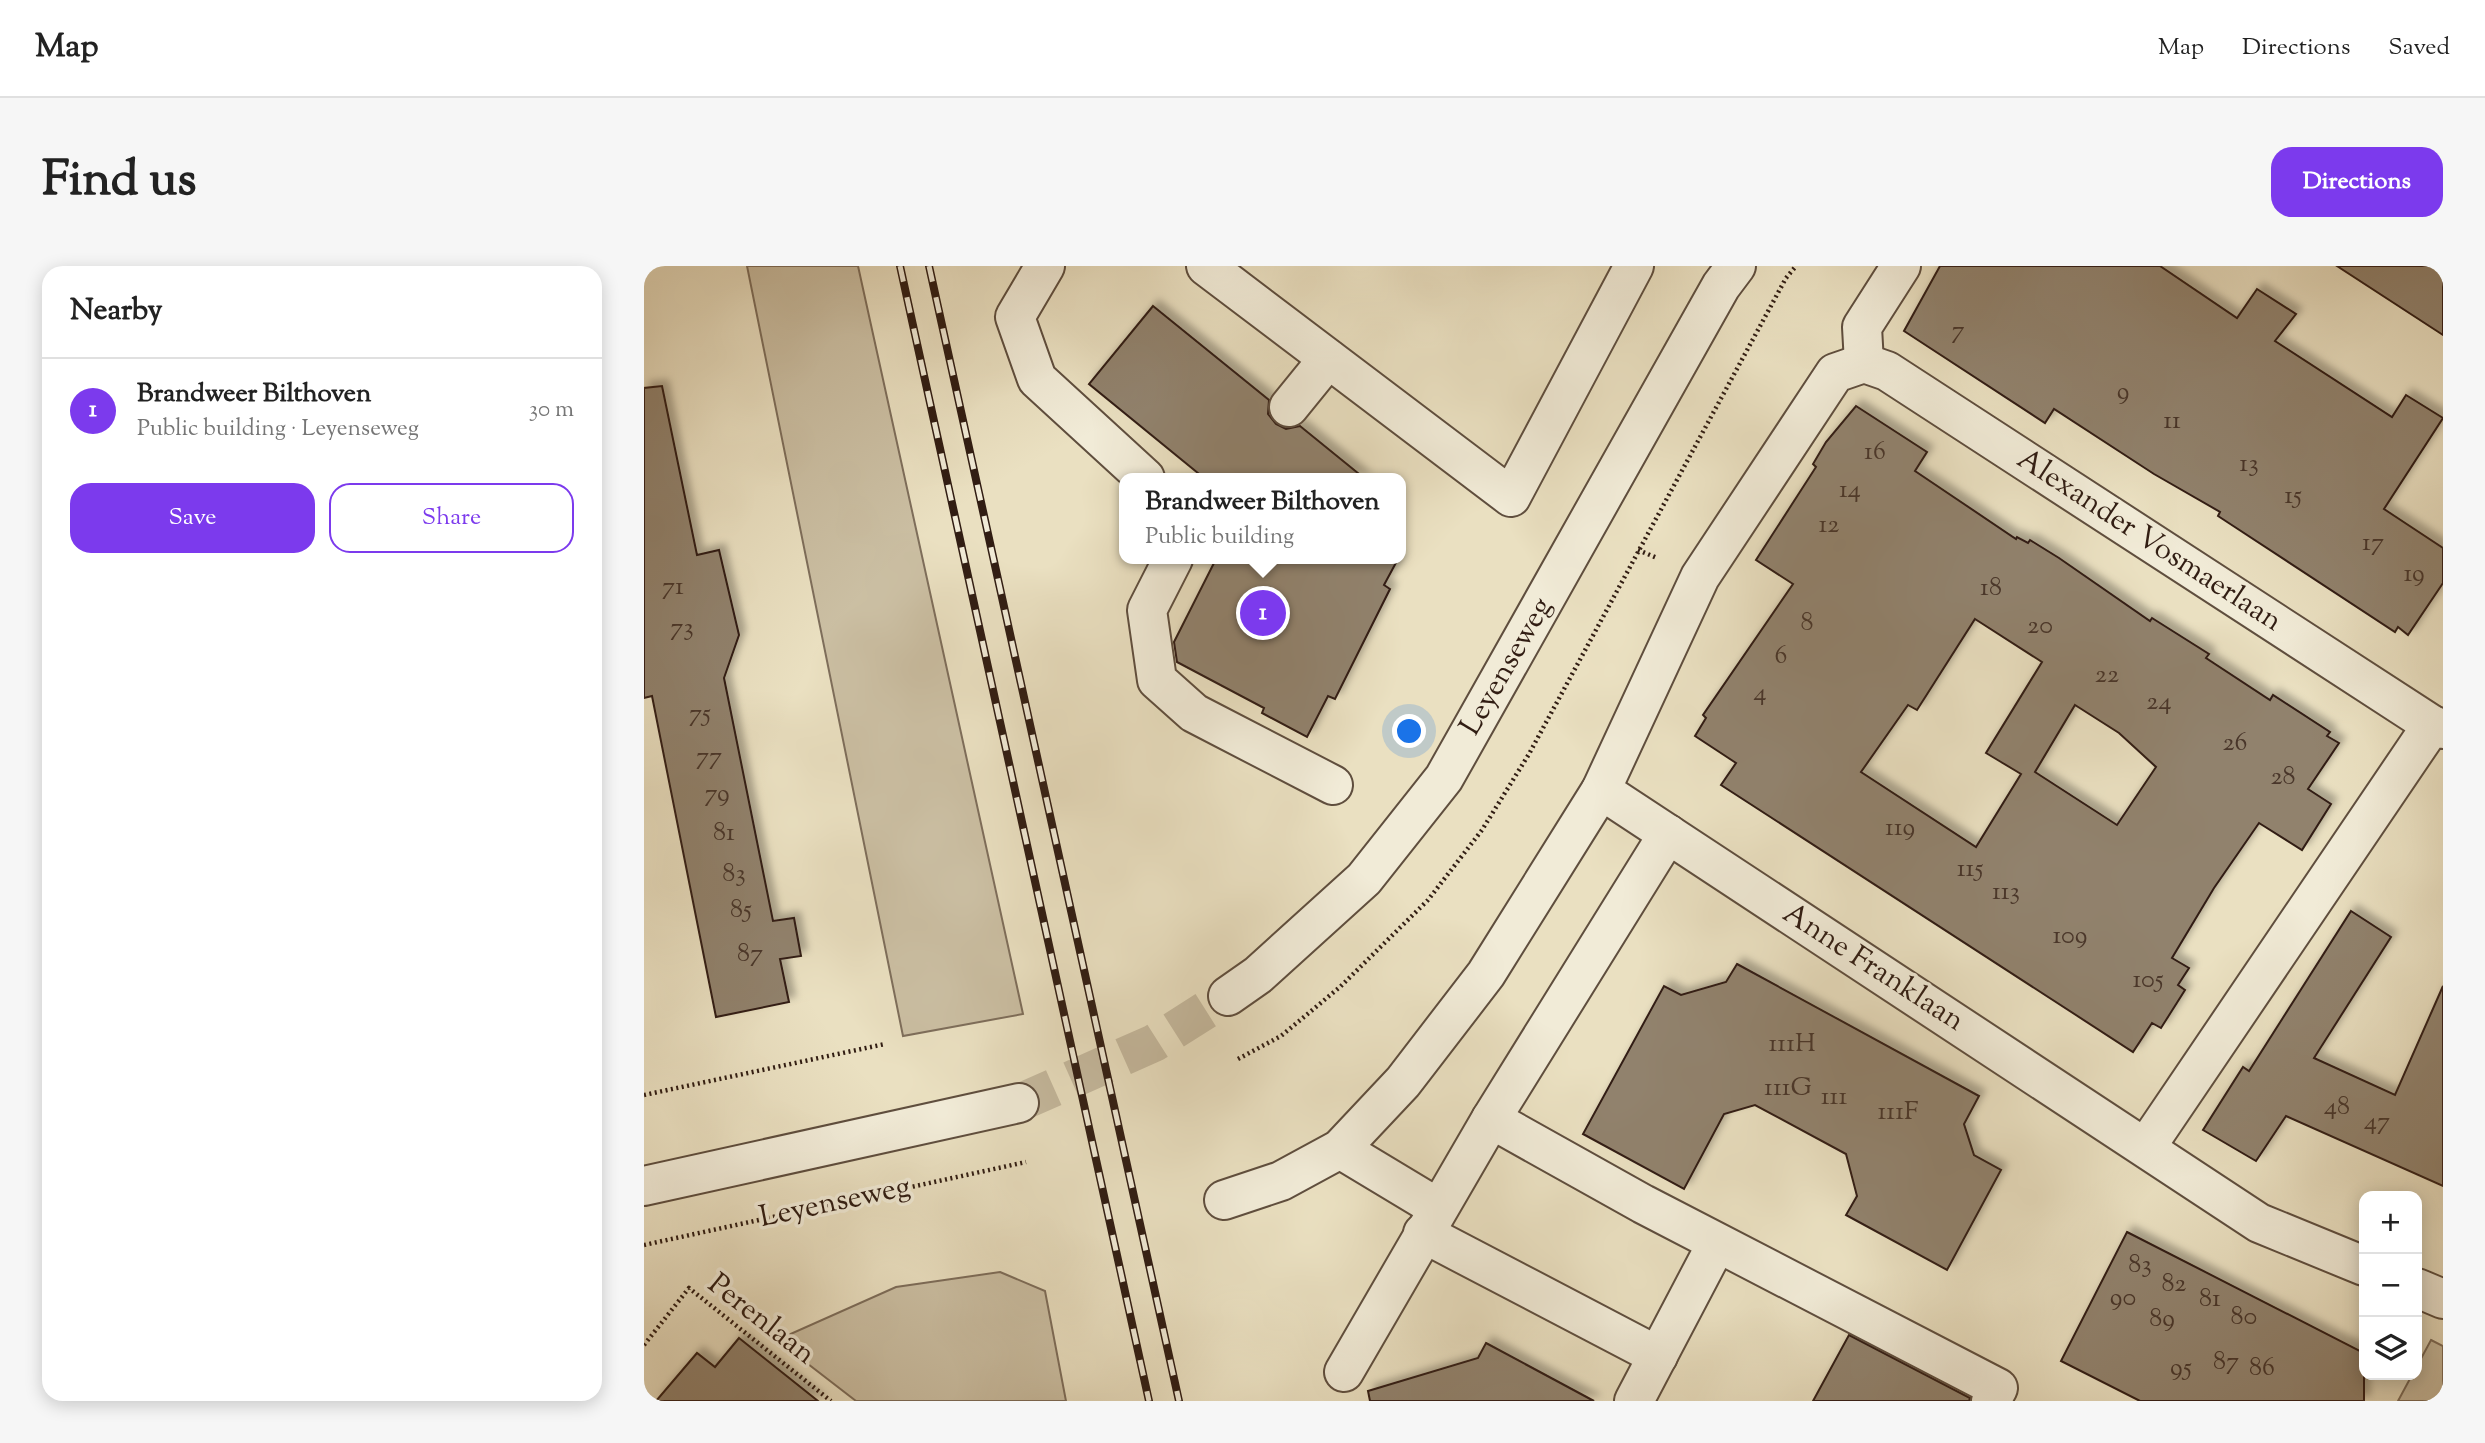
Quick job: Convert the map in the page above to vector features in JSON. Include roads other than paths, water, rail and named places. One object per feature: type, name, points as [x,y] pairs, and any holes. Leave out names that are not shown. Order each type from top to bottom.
[{"type":"street","points":[[1045,266],[1015,317],[1037,379],[1140,473]]},
{"type":"street","points":[[1206,266],[1511,497],[1634,266]]},
{"type":"street","points":[[1224,1200],[1281,1181],[1340,1149],[1404,1082],[1486,974],[1601,790],[1700,578],[1835,373],[1864,363],[1861,327],[1901,266]]},
{"type":"street","name":"Leyenseweg","points":[[1228,996],[1268,967],[1364,879],[1444,778],[1729,273]]},
{"type":"street","points":[[1289,407],[1328,359]]},
{"type":"street","name":"Alexander Vosmaerlaan","points":[[1864,363],[1887,371],[2438,727]]},
{"type":"street","points":[[1170,564],[1147,610],[1157,680],[1194,713],[1334,785]]},
{"type":"street","points":[[2146,1147],[2438,727]]},
{"type":"street","name":"Anne Franklaan","points":[[1601,790],[2259,1223],[2359,1264]]},
{"type":"street","points":[[1344,1372],[1430,1220],[1668,834]]},
{"type":"street","name":"Leyenseweg","points":[[644,1186],[1019,1103]]},
{"type":"street","points":[[1491,1119],[1717,1242],[1998,1388],[1991,1401]]},
{"type":"street","points":[[1340,1149],[1430,1220],[1658,1356]]},
{"type":"street","points":[[1634,1401],[1717,1242]]},
{"type":"street","points":[[2422,1290],[2443,1299]]},
{"type":"tunnel","points":[[1019,1103],[1154,1043],[1228,996]]},
{"type":"railway","points":[[900,266],[1149,1401]]},
{"type":"railway","points":[[929,266],[1179,1401]]},
{"type":"place","name":"Brandweer Bilthoven","points":[[1263,613]]}]
